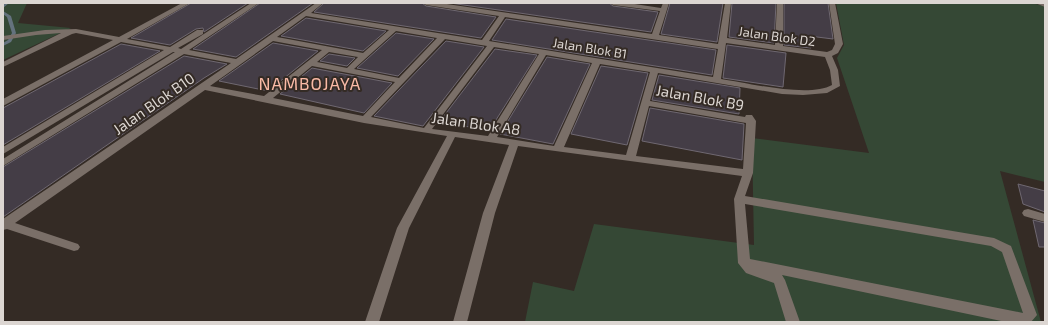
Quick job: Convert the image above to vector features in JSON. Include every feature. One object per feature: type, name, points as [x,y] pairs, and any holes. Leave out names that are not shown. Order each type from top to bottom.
[{"type":"street","points":[[3,103],[186,3]]},
{"type":"street","points":[[3,152],[246,3]]},
{"type":"street","points":[[3,163],[183,51],[256,3]]},
{"type":"street","name":"Jalan Blok B10","points":[[4,224],[203,87],[320,3]]},
{"type":"street","name":"Jalan Blok D2","points":[[426,3],[449,5],[655,37],[780,48],[828,55]]},
{"type":"street","points":[[613,3],[665,7],[655,37]]},
{"type":"street","points":[[717,80],[728,3]]},
{"type":"street","points":[[780,3],[780,48]]},
{"type":"street","points":[[828,55],[835,51],[839,44],[832,3]]},
{"type":"street","points":[[1038,3],[1045,5]]},
{"type":"street","name":"Jalan Blok B1","points":[[305,14],[782,91],[830,91],[836,86],[836,76],[834,67],[828,55]]},
{"type":"street","points":[[426,131],[488,43],[504,14]]},
{"type":"street","points":[[348,71],[395,28]]},
{"type":"street","points":[[3,38],[47,31],[59,30],[70,32]]},
{"type":"street","points":[[3,66],[70,32],[76,31],[238,62]]},
{"type":"street","points":[[364,120],[443,36]]},
{"type":"street","points":[[271,38],[364,56]]},
{"type":"street","points":[[265,100],[328,49]]},
{"type":"street","points":[[491,139],[544,52]]},
{"type":"street","points":[[558,149],[597,61]]},
{"type":"street","points":[[310,63],[401,81]]},
{"type":"street","points":[[630,158],[655,70]]},
{"type":"street","name":"Jalan Blok A8","points":[[203,87],[364,120],[426,131],[491,139],[514,144],[748,173]]},
{"type":"street","name":"Jalan Blok B9","points":[[645,103],[750,119],[748,173]]},
{"type":"street","points":[[372,322],[403,228],[452,135]]},
{"type":"street","points":[[460,322],[489,213],[514,144]]},
{"type":"street","points":[[748,173],[739,199],[744,262],[746,267],[751,270],[779,280],[793,322]]},
{"type":"street","points":[[739,199],[994,242],[1007,249],[1030,315],[1024,320],[744,262]]},
{"type":"street","points":[[1028,213],[1045,218]]},
{"type":"street","points":[[4,224],[74,247]]},
{"type":"green space","points":[[3,3],[27,3],[18,23],[71,28],[3,60]]},
{"type":"green space","points":[[836,3],[1031,3],[1045,6],[1045,182],[1000,171],[1041,322],[525,322],[533,282],[574,291],[594,224],[754,245],[752,138],[869,153],[837,58],[844,45]]},
{"type":"building","points":[[191,3],[248,3],[204,32],[203,28],[196,29],[170,45],[131,38]]},
{"type":"building","points":[[260,3],[313,3],[236,57],[193,49]]},
{"type":"building","points":[[324,3],[422,3],[426,6],[496,17],[481,38],[314,12]]},
{"type":"building","points":[[450,3],[609,3],[613,6],[658,12],[651,32]]},
{"type":"building","points":[[670,3],[723,3],[717,42],[661,34]]},
{"type":"building","points":[[732,3],[776,3],[774,43],[729,37]]},
{"type":"building","points":[[784,3],[828,3],[833,39],[809,36],[811,48],[784,45]]},
{"type":"building","points":[[306,18],[386,31],[363,51],[281,36]]},
{"type":"building","points":[[506,19],[716,50],[712,75],[492,40]]},
{"type":"building","points":[[396,33],[434,39],[398,76],[357,68]]},
{"type":"building","points":[[446,41],[484,47],[423,126],[374,116]]},
{"type":"building","points":[[273,43],[318,51],[268,91],[219,81]]},
{"type":"building","points":[[121,44],[160,51],[3,145],[3,108]]},
{"type":"building","points":[[727,45],[786,53],[783,87],[723,78]]},
{"type":"building","points":[[495,49],[537,55],[489,131],[440,121]]},
{"type":"building","points":[[329,54],[355,58],[347,66],[320,61]]},
{"type":"building","points":[[184,56],[227,64],[204,78],[3,217],[3,167]]},
{"type":"building","points":[[547,57],[590,64],[553,144],[500,134]]},
{"type":"building","points":[[601,66],[648,73],[627,145],[571,134]]},
{"type":"building","points":[[312,68],[392,83],[364,113],[280,94]]},
{"type":"building","points":[[659,75],[740,88],[739,114],[652,100]]},
{"type":"building","points":[[650,108],[744,124],[742,160],[642,141]]},
{"type":"building","points":[[1018,184],[1045,191],[1045,212],[1023,204]]},
{"type":"building","points":[[1033,220],[1045,223],[1045,247],[1039,247]]},
{"type":"waterway","points":[[3,7],[7,3]]},
{"type":"waterway","points":[[3,12],[9,16],[14,33],[10,41],[3,45]]},
{"type":"district","name":"NAMBOJAYA","points":[[310,84]]}]
